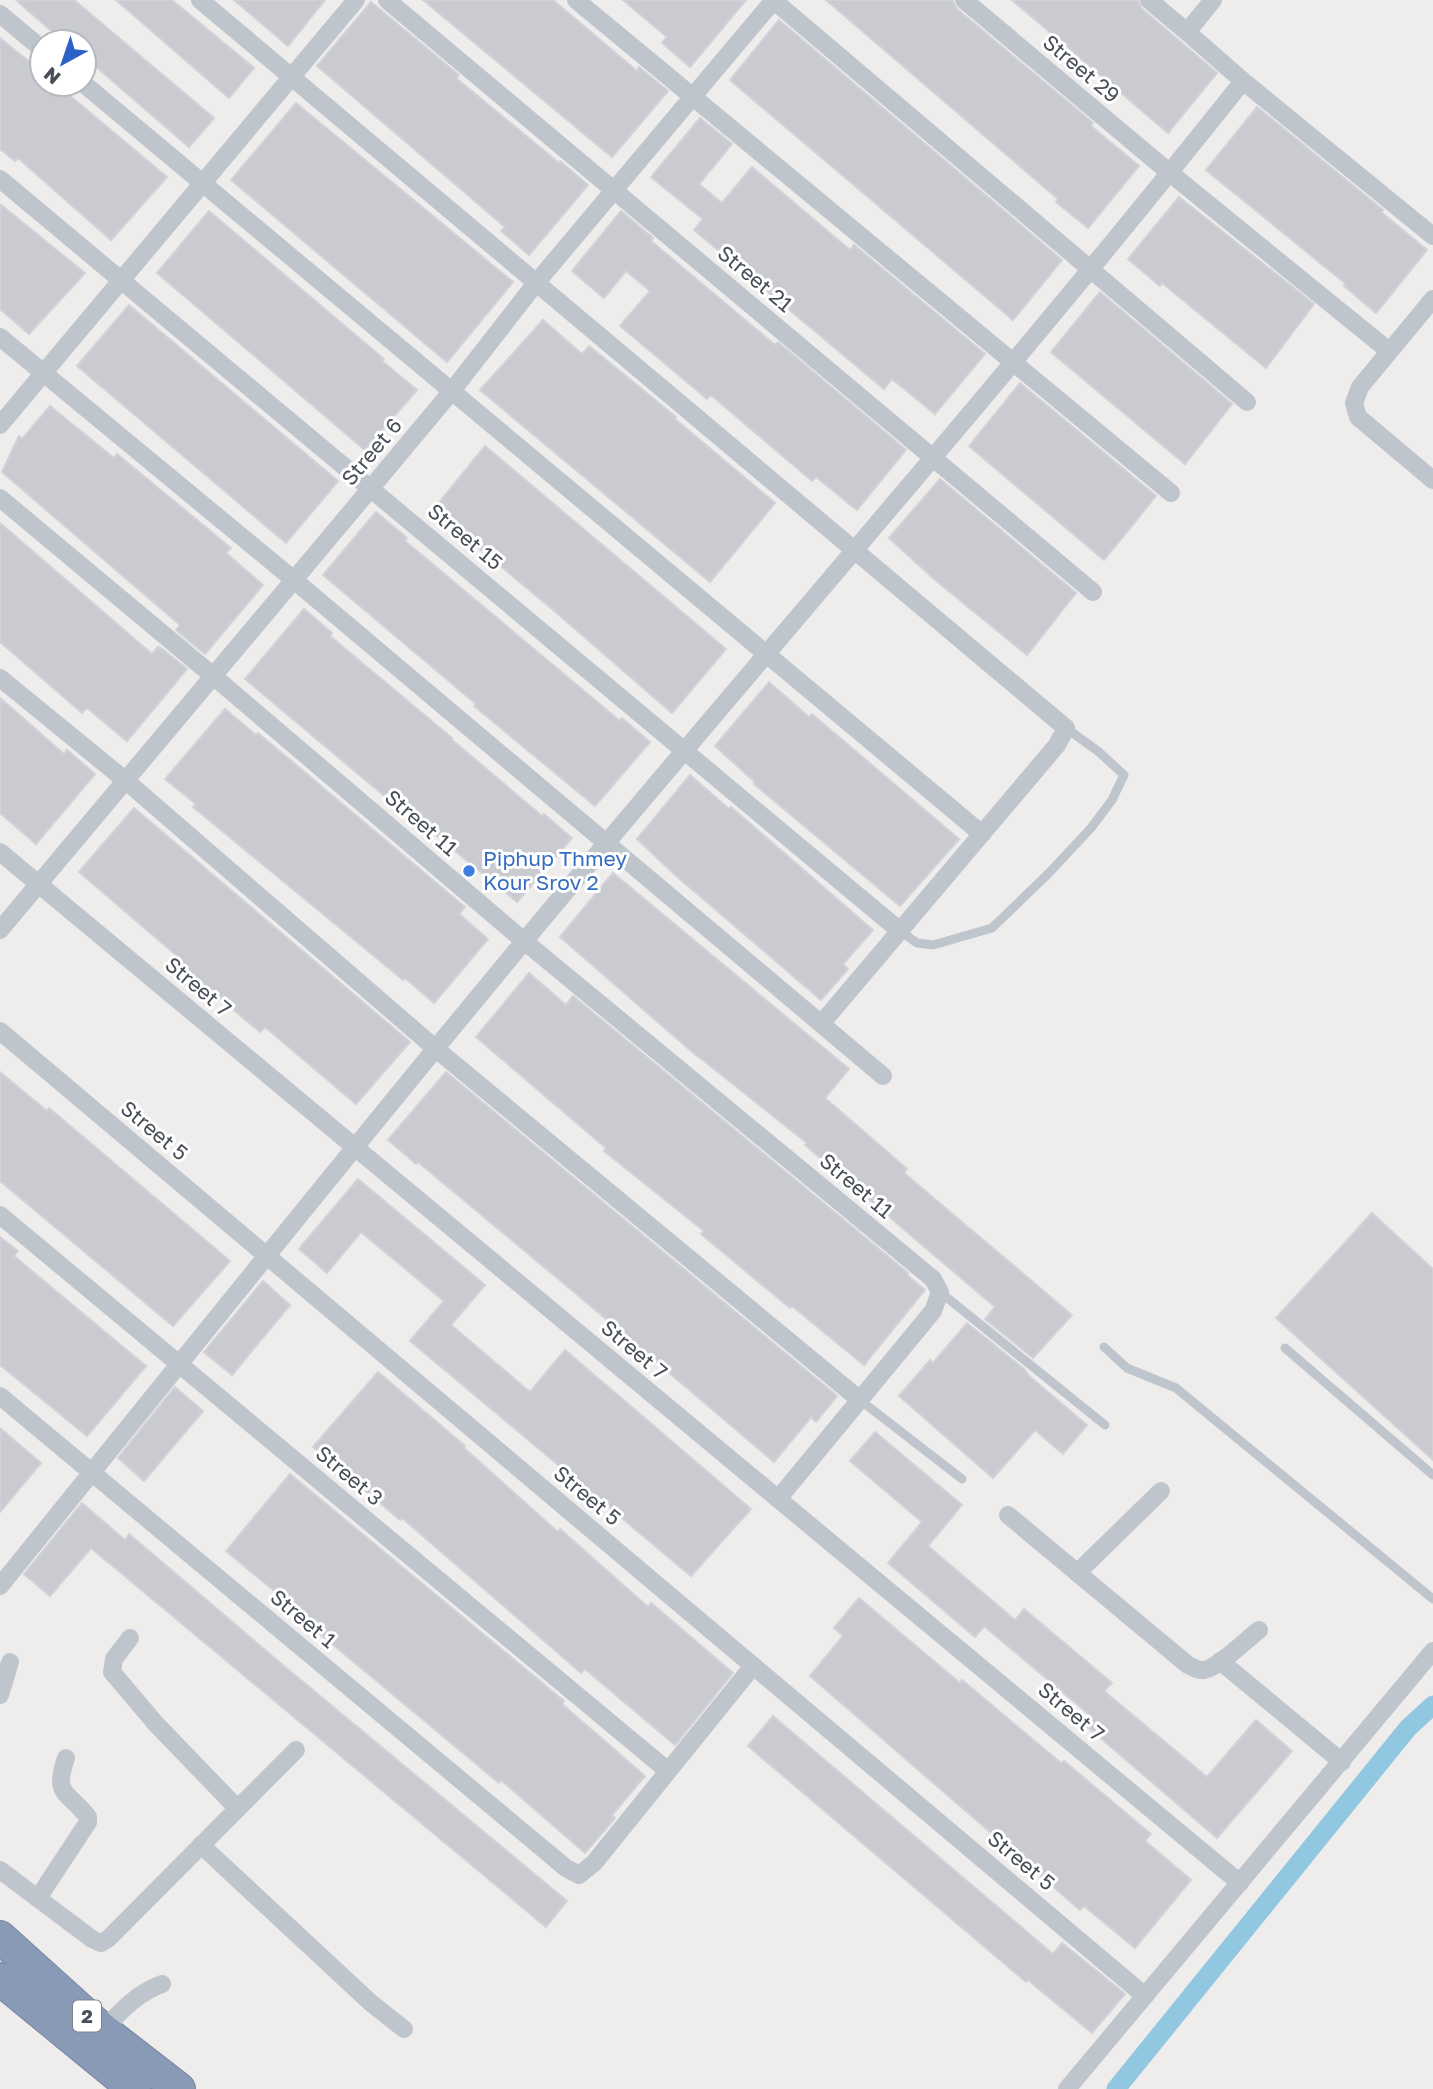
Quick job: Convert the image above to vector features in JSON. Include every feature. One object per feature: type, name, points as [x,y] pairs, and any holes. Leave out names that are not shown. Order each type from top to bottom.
[{"type":"highway","name":"2","points":[[0,1937],[103,2030],[179,2089]]},
{"type":"highway","name":"2","points":[[0,1979],[119,2085]]},
{"type":"street","points":[[200,0],[1066,728],[1057,745],[821,1024]]},
{"type":"street","points":[[0,425],[356,0]]},
{"type":"street","name":"Street 21","points":[[387,0],[1093,592]]},
{"type":"street","points":[[576,0],[1171,493]]},
{"type":"street","points":[[774,0],[1247,402]]},
{"type":"street","name":"Street 6","points":[[0,930],[451,392],[536,283],[774,0]]},
{"type":"street","name":"Street 29","points":[[964,0],[1170,173],[1389,351]]},
{"type":"street","points":[[1149,0],[1243,81],[1433,236]]},
{"type":"street","points":[[1187,32],[1213,0]]},
{"type":"street","points":[[0,13],[28,37]]},
{"type":"street","points":[[0,1586],[524,941],[934,458],[1243,81]]},
{"type":"street","points":[[98,96],[982,834]]},
{"type":"street","name":"Street 15","points":[[0,179],[900,931]]},
{"type":"street","points":[[1433,299],[1360,387],[1354,403],[1358,417],[1433,480]]},
{"type":"street","points":[[0,337],[294,580],[883,1076]]},
{"type":"street","name":"Street 11","points":[[0,498],[524,941],[933,1279],[940,1292]]},
{"type":"street","points":[[0,678],[125,780],[436,1049],[860,1400]]},
{"type":"street","name":"Street 7","points":[[0,852],[1240,1883]]},
{"type":"street","name":"Street 5","points":[[0,1031],[1145,1996]]},
{"type":"street","name":"Street 3","points":[[0,1215],[668,1771]]},
{"type":"street","points":[[778,1499],[933,1311],[940,1292]]},
{"type":"street","name":"Street 1","points":[[0,1396],[555,1859],[579,1875],[594,1863],[668,1771]]},
{"type":"street","points":[[1077,1573],[1161,1491]]},
{"type":"street","points":[[1008,1515],[1197,1670],[1205,1670],[1220,1661],[1259,1630]]},
{"type":"street","points":[[130,1638],[114,1659],[112,1672],[156,1724],[237,1808]]},
{"type":"street","points":[[1067,2089],[1433,1651]]},
{"type":"street","points":[[1220,1661],[1342,1762]]},
{"type":"street","points":[[0,1695],[10,1662]]},
{"type":"street","points":[[668,1771],[753,1666]]},
{"type":"street","points":[[0,1870],[92,1939],[101,1942],[108,1939],[296,1749]]},
{"type":"street","points":[[38,1898],[88,1822],[85,1812],[60,1785],[59,1778],[66,1758]]},
{"type":"street","points":[[201,1845],[371,2003],[404,2029]]},
{"type":"street","points":[[103,2030],[129,2003],[162,1984]]},
{"type":"lane","points":[[900,931],[917,943],[933,945],[992,928],[1091,828],[1112,800],[1124,775],[1099,752],[1066,728]]},
{"type":"lane","points":[[940,1292],[1105,1425]]},
{"type":"lane","points":[[1104,1347],[1127,1368],[1176,1388],[1433,1599]]},
{"type":"lane","points":[[1285,1348],[1433,1475]]},
{"type":"lane","points":[[860,1400],[962,1479]]},
{"type":"building","points":[[16,0],[74,0],[214,118],[189,147],[98,68],[98,28],[48,28]]},
{"type":"building","points":[[116,0],[172,0],[254,68],[229,98]]},
{"type":"building","points":[[234,0],[325,0],[288,46]]},
{"type":"building","points":[[423,0],[553,0],[637,71],[639,67],[668,91],[612,157]]},
{"type":"building","points":[[623,0],[746,0],[690,67],[662,43],[667,37]]},
{"type":"building","points":[[826,0],[952,0],[957,9],[1093,123],[1091,126],[1139,166],[1088,228],[1056,202],[1058,199]]},
{"type":"building","points":[[1012,0],[1138,0],[1142,9],[1217,73],[1168,133]]},
{"type":"building","points":[[371,2],[459,75],[456,78],[588,185],[529,255],[501,231],[505,227],[317,66]]},
{"type":"building","points":[[779,20],[1062,260],[1013,320],[730,80]]},
{"type":"building","points":[[0,38],[28,61],[28,98],[73,98],[167,177],[111,240],[18,158],[15,161],[0,149]]},
{"type":"building","points":[[296,103],[513,282],[447,362],[231,180]]},
{"type":"building","points":[[1257,107],[1383,210],[1381,212],[1427,250],[1376,313],[1344,286],[1346,284],[1206,170]]},
{"type":"building","points":[[700,118],[732,144],[699,184],[722,203],[752,167],[850,250],[854,245],[985,354],[935,414],[892,379],[884,389],[694,230],[703,219],[651,177]]},
{"type":"building","points":[[1179,197],[1314,304],[1266,368],[1162,283],[1160,286],[1128,259]]},
{"type":"building","points":[[0,204],[85,273],[29,334],[0,309]]},
{"type":"building","points":[[209,211],[417,390],[365,450],[157,273]]},
{"type":"building","points":[[621,211],[653,238],[651,241],[775,345],[778,342],[906,450],[857,510],[816,477],[812,481],[711,395],[707,399],[620,326],[650,291],[626,271],[604,298],[572,271]]},
{"type":"building","points":[[1100,292],[1232,404],[1185,464],[1051,352]]},
{"type":"building","points":[[129,305],[338,481],[286,543],[77,366]]},
{"type":"building","points":[[543,320],[582,354],[589,346],[775,503],[710,582],[480,390]]},
{"type":"building","points":[[1020,383],[1156,496],[1104,560],[969,446]]},
{"type":"building","points":[[50,406],[114,458],[117,454],[231,548],[226,553],[263,585],[205,654],[176,630],[180,625],[2,472],[19,436],[22,439]]},
{"type":"building","points":[[485,446],[726,649],[672,713],[433,510]]},
{"type":"building","points":[[940,479],[1076,593],[1027,655],[934,579],[889,538]]},
{"type":"building","points":[[376,512],[407,538],[405,541],[620,721],[622,718],[650,742],[595,806],[474,706],[476,704],[323,575]]},
{"type":"building","points":[[0,523],[152,654],[158,647],[161,648],[187,669],[127,741],[87,708],[82,713],[0,642]]},
{"type":"building","points":[[304,609],[332,633],[330,636],[542,816],[544,814],[572,838],[517,902],[397,803],[395,805],[245,679]]},
{"type":"building","points":[[769,682],[809,717],[812,714],[959,839],[900,906],[754,784],[755,782],[715,746]]},
{"type":"building","points":[[0,698],[64,754],[67,750],[95,774],[36,844],[0,813]]},
{"type":"building","points":[[225,709],[256,735],[258,733],[465,907],[459,914],[488,939],[434,1003],[193,807],[196,804],[165,779]]},
{"type":"building","points":[[690,775],[873,930],[843,964],[848,969],[821,1000],[637,839]]},
{"type":"building","points":[[134,808],[410,1042],[356,1104],[265,1027],[260,1032],[173,959],[176,955],[79,872]]},
{"type":"building","points":[[613,873],[849,1069],[825,1098],[907,1169],[904,1173],[1072,1315],[1033,1358],[985,1319],[995,1307],[805,1145],[807,1143],[690,1050],[560,937]]},
{"type":"building","points":[[529,973],[566,1005],[573,996],[908,1273],[907,1275],[925,1290],[864,1365],[701,1234],[704,1231],[604,1151],[606,1148],[476,1037]]},
{"type":"building","points":[[0,1072],[47,1111],[49,1108],[230,1261],[173,1326],[0,1181]]},
{"type":"building","points":[[446,1072],[837,1396],[816,1422],[811,1417],[774,1462],[586,1302],[388,1140]]},
{"type":"building","points":[[358,1179],[485,1285],[451,1325],[530,1392],[565,1350],[751,1509],[691,1576],[410,1341],[444,1301],[361,1232],[327,1273],[299,1249]]},
{"type":"building","points":[[1372,1213],[1433,1269],[1433,1460],[1276,1318]]},
{"type":"building","points":[[0,1237],[18,1251],[14,1256],[146,1366],[87,1436],[0,1365]]},
{"type":"building","points":[[263,1281],[290,1305],[232,1375],[204,1352]]},
{"type":"building","points":[[967,1323],[1087,1425],[1063,1454],[1035,1430],[993,1478],[899,1396],[930,1360],[933,1363]]},
{"type":"building","points":[[378,1372],[465,1446],[464,1448],[558,1532],[560,1529],[648,1607],[651,1603],[733,1673],[675,1745],[585,1669],[581,1673],[402,1518],[400,1520],[313,1447]]},
{"type":"building","points":[[175,1387],[203,1411],[144,1481],[118,1458]]},
{"type":"building","points":[[0,1428],[41,1463],[0,1512]]},
{"type":"building","points":[[875,1432],[962,1505],[928,1546],[1015,1620],[1024,1609],[1112,1683],[1104,1691],[1207,1777],[1256,1720],[1292,1751],[1217,1838],[1084,1724],[1091,1716],[984,1626],[975,1637],[888,1563],[922,1522],[850,1461]]},
{"type":"building","points":[[290,1474],[564,1701],[562,1704],[645,1776],[612,1815],[615,1818],[585,1853],[501,1780],[499,1783],[318,1632],[320,1629],[226,1551]]},
{"type":"building","points":[[82,1503],[125,1540],[129,1534],[567,1901],[546,1927],[91,1548],[50,1596],[24,1574]]},
{"type":"building","points":[[859,1598],[960,1683],[962,1680],[1151,1834],[1145,1841],[1191,1880],[1135,1948],[1084,1906],[1080,1910],[810,1676],[843,1636],[834,1628]]},
{"type":"building","points":[[773,1716],[1053,1954],[1062,1943],[1125,1994],[1092,2033],[1028,1980],[1026,1982],[748,1746]]},
{"type":"waterway","points":[[1116,2089],[1408,1728],[1433,1705]]},
{"type":"place","name":"Piphup Thmey Kour Srov 2","points":[[469,871]]}]
